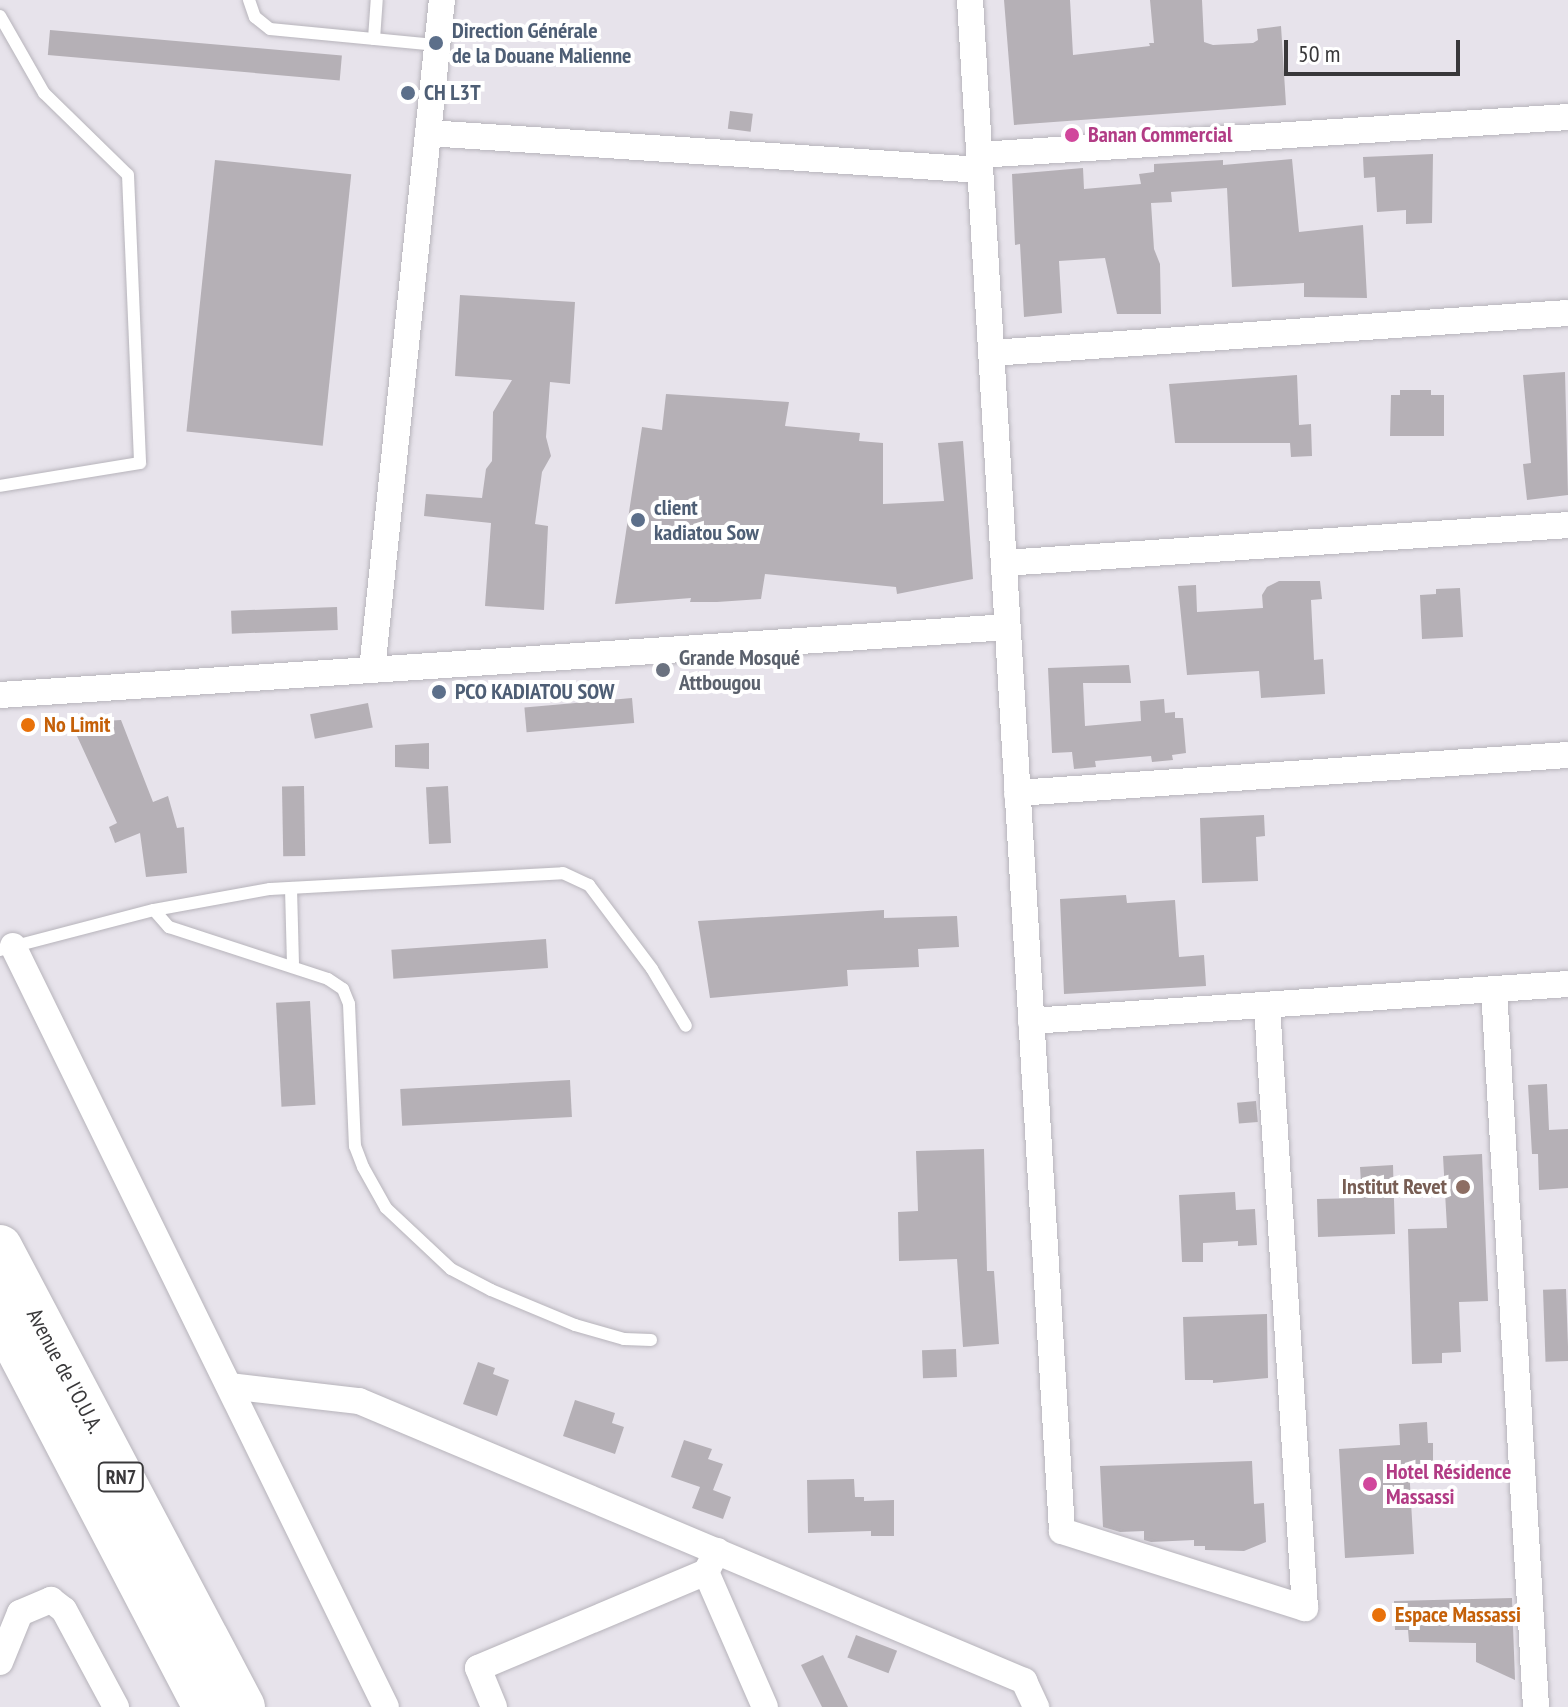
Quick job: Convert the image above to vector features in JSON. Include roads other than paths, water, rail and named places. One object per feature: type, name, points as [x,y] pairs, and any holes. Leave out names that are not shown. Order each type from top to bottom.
[{"type":"highway","name":"Avenue de l'O.U.A.","points":[[0,1247],[243,1707]]},
{"type":"highway","name":"Avenue de l'O.U.A.","points":[[0,1315],[205,1707]]},
{"type":"street","points":[[372,670],[442,0]]},
{"type":"street","points":[[970,0],[1062,1531],[1305,1608],[1267,1005]]},
{"type":"street","points":[[428,133],[979,162],[1568,117]]},
{"type":"street","points":[[991,353],[1568,313]]},
{"type":"street","points":[[1004,563],[1568,525]]},
{"type":"street","points":[[0,695],[1007,627]]},
{"type":"street","points":[[1017,793],[1568,755]]},
{"type":"street","points":[[6,948],[229,1386],[386,1707]]},
{"type":"street","points":[[1031,1021],[1568,984]]},
{"type":"street","points":[[1494,989],[1536,1707]]},
{"type":"street","points":[[229,1386],[359,1401],[712,1562],[1024,1681],[1036,1707]]},
{"type":"street","points":[[494,1707],[478,1668],[712,1562]]},
{"type":"street","points":[[712,1562],[765,1707]]},
{"type":"street","points":[[0,1662],[20,1613],[51,1600],[64,1610],[116,1707]]},
{"type":"lane","points":[[249,0],[255,17],[270,29],[437,45]]},
{"type":"lane","points":[[374,39],[377,0]]},
{"type":"lane","points":[[0,16],[44,93],[128,175],[140,463],[0,486]]},
{"type":"lane","points":[[6,948],[154,910],[291,888],[563,873],[589,885],[652,969],[686,1026]]},
{"type":"lane","points":[[291,888],[293,967]]},
{"type":"lane","points":[[154,910],[169,927],[328,979],[343,989],[349,1004],[355,1146],[363,1167],[386,1208],[451,1269],[491,1290],[575,1325],[624,1339],[651,1340]]},
{"type":"place","name":"Direction Générale de la Douane Malienne","points":[[436,43]]},
{"type":"place","name":"CH L3T","points":[[408,93]]},
{"type":"place","name":"Banan Commercial","points":[[1072,135]]},
{"type":"place","name":"client kadiatou Sow","points":[[638,520]]},
{"type":"place","name":"Grande Mosqué Attbougou","points":[[663,670]]},
{"type":"place","name":"PCO KADIATOU SOW","points":[[439,692]]},
{"type":"place","name":"No Limit","points":[[28,725]]},
{"type":"place","name":"Institut Revet","points":[[1463,1187]]},
{"type":"place","name":"Hotel Résidence Massassi","points":[[1370,1484]]},
{"type":"place","name":"Espace Massassi","points":[[1379,1615]]}]
